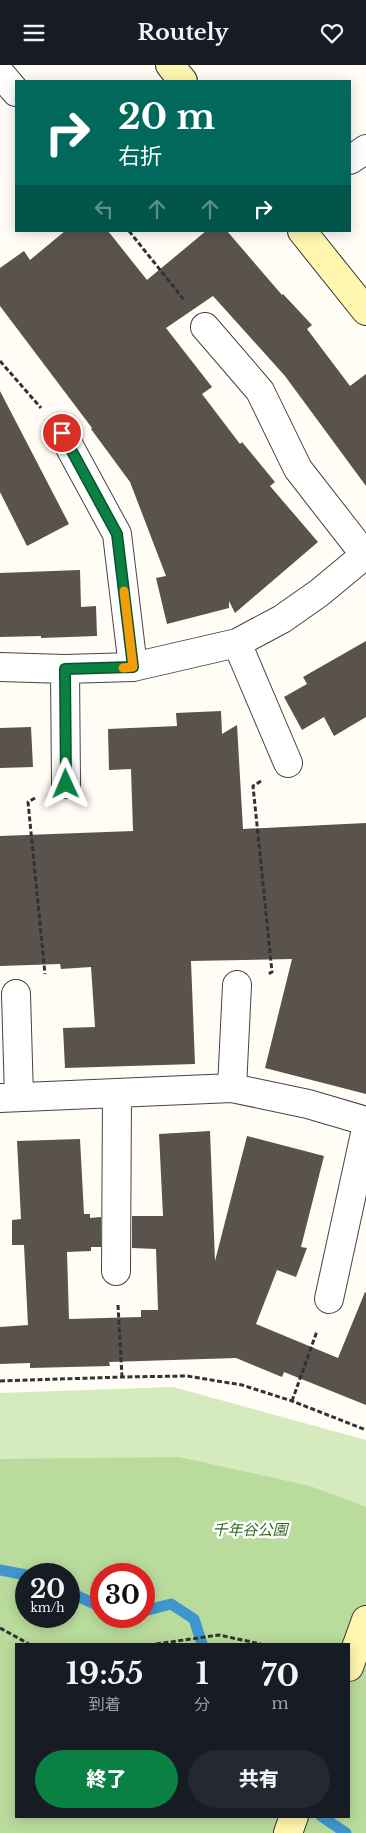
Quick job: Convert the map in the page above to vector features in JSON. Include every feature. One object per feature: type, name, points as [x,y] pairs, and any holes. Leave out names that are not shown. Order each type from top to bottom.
[{"type":"street","points":[[170,65],[182,80]]},
{"type":"street","points":[[0,73],[15,91]]},
{"type":"street","points":[[351,160],[366,149]]},
{"type":"street","points":[[303,232],[366,311]]},
{"type":"street","points":[[0,667],[65,669],[133,667],[237,643],[282,619],[319,593],[365,554],[298,469],[260,391],[205,327]]},
{"type":"street","points":[[62,433],[117,534],[133,667]]},
{"type":"street","points":[[237,643],[288,763]]},
{"type":"street","points":[[65,669],[66,784]]},
{"type":"street","points":[[232,1088],[237,985]]},
{"type":"street","points":[[16,994],[10,1097],[232,1088],[308,1104],[366,1121]]},
{"type":"street","points":[[116,1271],[117,1094]]},
{"type":"street","points":[[329,1299],[366,1129]]},
{"type":"street","points":[[350,1664],[366,1620]]},
{"type":"street","points":[[288,1833],[293,1818]]},
{"type":"path","points":[[130,232],[205,327]]},
{"type":"path","points":[[0,361],[62,433]]},
{"type":"path","points":[[237,985],[272,973],[253,786],[288,763]]},
{"type":"path","points":[[16,994],[45,975],[28,802],[66,784]]},
{"type":"path","points":[[116,1271],[122,1377]]},
{"type":"path","points":[[292,1401],[329,1299]]},
{"type":"path","points":[[0,1381],[188,1376],[242,1385],[292,1401],[366,1430]]},
{"type":"path","points":[[0,1628],[27,1643]]},
{"type":"path","points":[[163,1643],[219,1635],[256,1643]]},
{"type":"green space","name":"千年谷公園","points":[[173,1387],[366,1440],[366,1833],[0,1833],[0,1393]]},
{"type":"green space","name":"千年谷公園","points":[[179,1457],[310,1486],[366,1507],[366,1833],[0,1833],[0,1459]]},
{"type":"building","points":[[64,232],[109,232],[147,280],[205,232],[228,232],[282,295],[312,325],[307,329],[350,386],[366,374],[366,486],[285,376],[213,296],[166,328],[212,387],[202,394],[240,444],[242,442],[275,482],[270,486],[318,542],[235,613],[229,601],[229,608],[167,624],[156,578],[166,576],[130,482],[92,428],[0,306],[0,268],[24,251],[30,260]]},
{"type":"building","points":[[0,391],[69,524],[27,546],[0,492]]},
{"type":"building","points":[[80,570],[81,607],[96,606],[97,636],[0,637],[0,573]]},
{"type":"building","points":[[366,641],[366,717],[334,736],[324,717],[302,730],[284,697],[307,684],[303,677]]},
{"type":"building","points":[[221,711],[222,734],[237,725],[243,829],[366,823],[366,1094],[265,1068],[292,959],[191,961],[195,1064],[65,1068],[63,1028],[95,1027],[91,967],[61,969],[60,964],[0,966],[0,836],[133,831],[131,769],[109,770],[108,729],[177,726],[176,713]]},
{"type":"building","points":[[31,727],[33,767],[0,768],[0,728]]},
{"type":"building","points":[[210,1131],[215,1261],[247,1136],[324,1156],[301,1247],[307,1248],[296,1277],[277,1270],[256,1324],[338,1358],[365,1292],[366,1405],[284,1372],[282,1377],[236,1358],[109,1362],[110,1366],[30,1368],[30,1363],[0,1364],[0,1327],[28,1325],[24,1245],[12,1245],[12,1220],[21,1219],[17,1141],[80,1139],[84,1214],[90,1214],[90,1218],[101,1217],[101,1247],[91,1247],[91,1251],[67,1252],[69,1319],[141,1317],[141,1310],[158,1310],[156,1249],[132,1248],[132,1216],[163,1216],[159,1134]]},
{"type":"waterway","points":[[0,1570],[15,1573]]},
{"type":"waterway","points":[[80,1597],[90,1602]]},
{"type":"waterway","points":[[155,1608],[171,1604],[194,1619],[202,1643]]},
{"type":"waterway","points":[[324,1818],[346,1833]]},
{"type":"slow traffic","points":[[123,668],[133,667],[124,591]]},
{"type":"route","points":[[62,433],[117,534],[133,667],[65,669],[66,784]]}]
